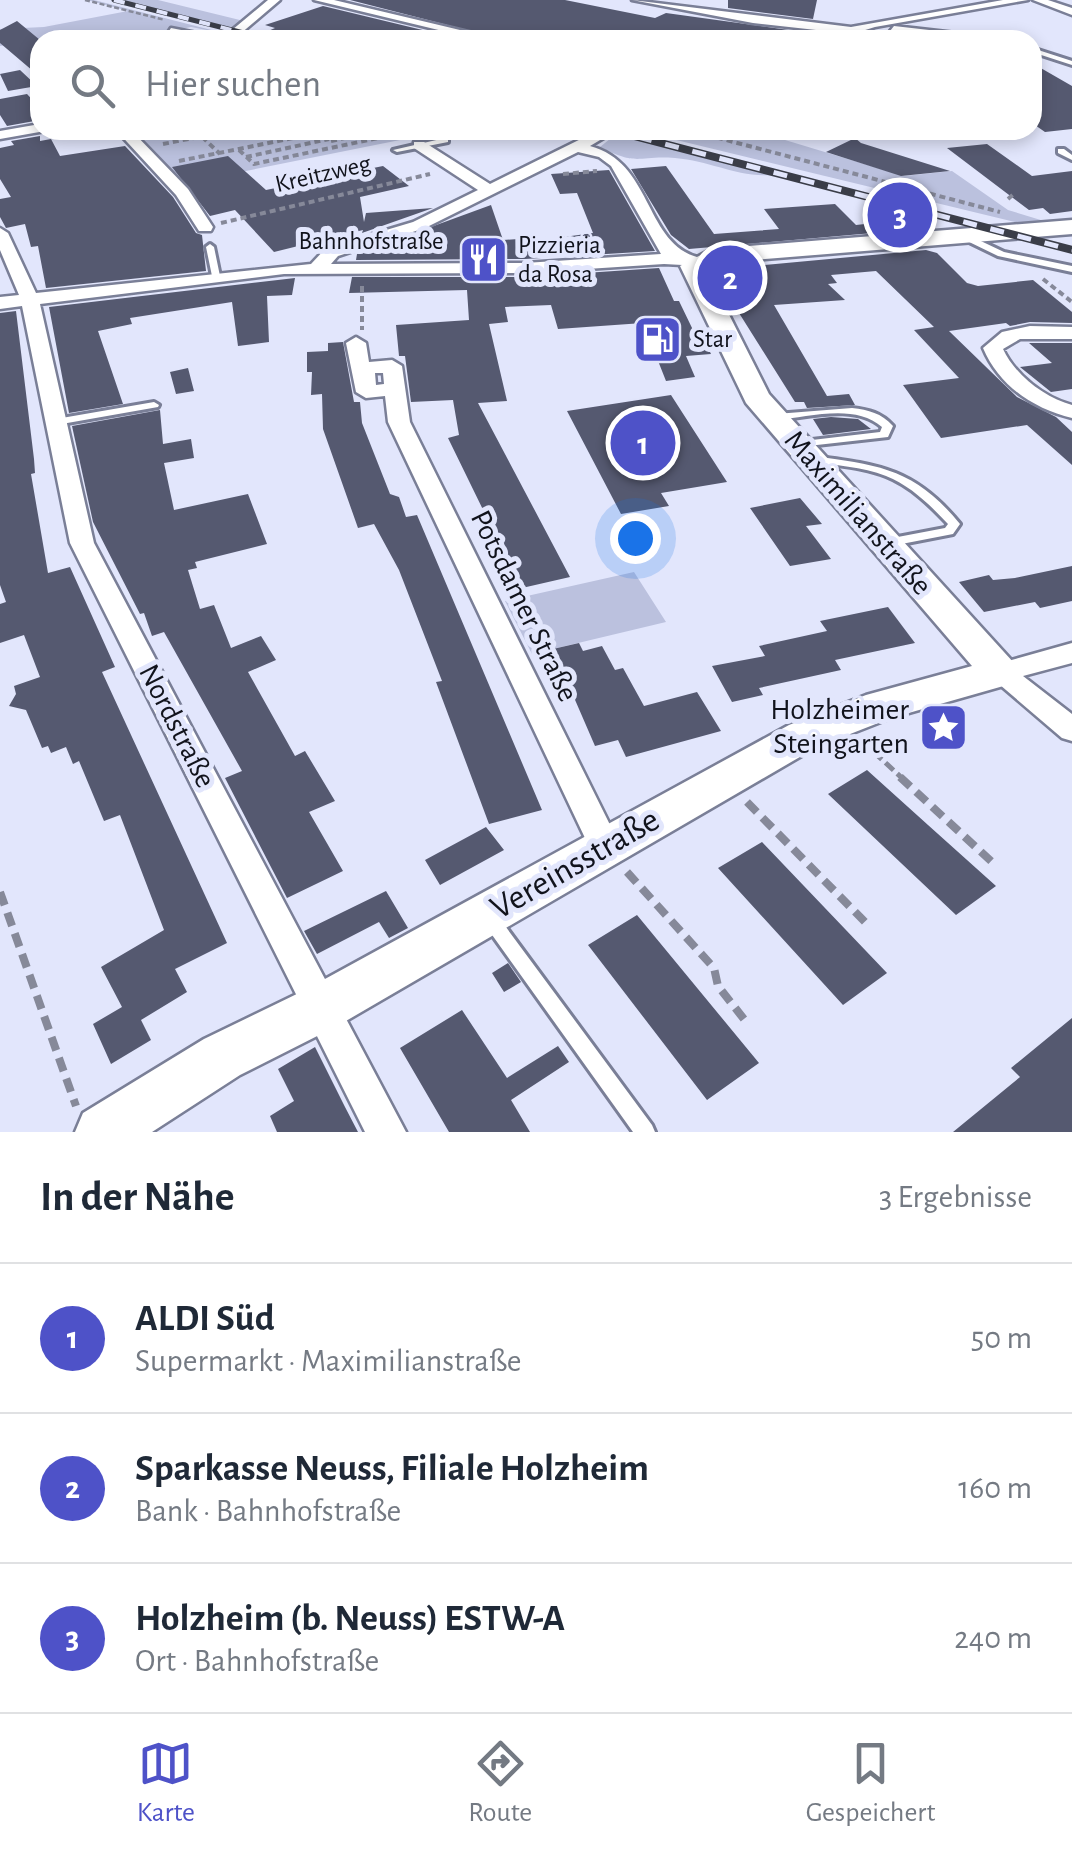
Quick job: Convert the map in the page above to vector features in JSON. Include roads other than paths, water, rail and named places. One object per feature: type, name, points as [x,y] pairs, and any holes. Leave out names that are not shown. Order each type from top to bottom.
[{"type":"main road","name":"Bahnhofstraße","points":[[695,262],[712,256],[1064,228]]},
{"type":"main road","name":"Maximilianstraße","points":[[695,262],[691,270],[745,379],[802,451],[1000,673]]},
{"type":"main road","name":"Vereinsstraße","points":[[91,1125],[321,1008],[724,778],[844,720],[1000,673]]},
{"type":"street","points":[[239,30],[275,0]]},
{"type":"street","points":[[319,0],[452,30]]},
{"type":"street","points":[[636,0],[753,20],[849,30],[1022,0]]},
{"type":"street","points":[[1038,0],[1072,12]]},
{"type":"street","points":[[874,24],[914,30]]},
{"type":"street","points":[[171,27],[180,30]]},
{"type":"street","points":[[0,136],[30,130]]},
{"type":"street","points":[[133,140],[182,192],[205,227]]},
{"type":"street","points":[[419,140],[452,169],[490,191]]},
{"type":"street","points":[[317,268],[332,252],[420,224],[590,140]]},
{"type":"street","points":[[578,146],[604,154],[616,163],[668,251],[695,262]]},
{"type":"street","name":"Nordstraße","points":[[0,233],[41,338],[82,542],[386,1132]]},
{"type":"street","name":"Bahnhofstraße","points":[[0,303],[216,276],[317,268],[525,268],[664,260],[695,262]]},
{"type":"street","points":[[1072,334],[1020,334],[1006,337],[993,348],[999,362],[1043,404],[1072,412]]},
{"type":"street","name":"Potsdamer Straße","points":[[360,355],[392,366],[398,422],[605,848]]},
{"type":"street","name":"Vereinsstraße","points":[[1000,673],[1072,653]]},
{"type":"street","name":"Maximilianstraße","points":[[1000,673],[1072,730]]},
{"type":"lane","points":[[1042,53],[1072,63]]},
{"type":"lane","points":[[397,150],[414,140]]},
{"type":"lane","points":[[1061,151],[1072,158]]},
{"type":"lane","points":[[966,237],[1001,254],[1072,269]]},
{"type":"lane","points":[[210,247],[216,276]]},
{"type":"lane","points":[[56,422],[154,404]]},
{"type":"lane","points":[[774,417],[864,411],[881,417],[888,426],[884,436],[802,451]]},
{"type":"lane","points":[[802,451],[901,475],[925,492],[954,524],[949,531],[884,544]]},
{"type":"lane","points":[[486,914],[645,1132]]},
{"type":"railway","points":[[114,0],[232,30]]},
{"type":"railway","points":[[649,140],[1072,250]]},
{"type":"place","name":"Holzheim (b. Neuss) ESTW-A","points":[[900,215]]},
{"type":"place","name":"Pizzieria da Rosa","points":[[483,259]]},
{"type":"place","name":"Sparkasse Neuss, Filiale Holzheim","points":[[730,278]]},
{"type":"place","name":"Star","points":[[658,339]]},
{"type":"place","name":"ALDI Süd","points":[[643,443]]},
{"type":"place","name":"Holzheimer Steingarten","points":[[944,727]]}]
